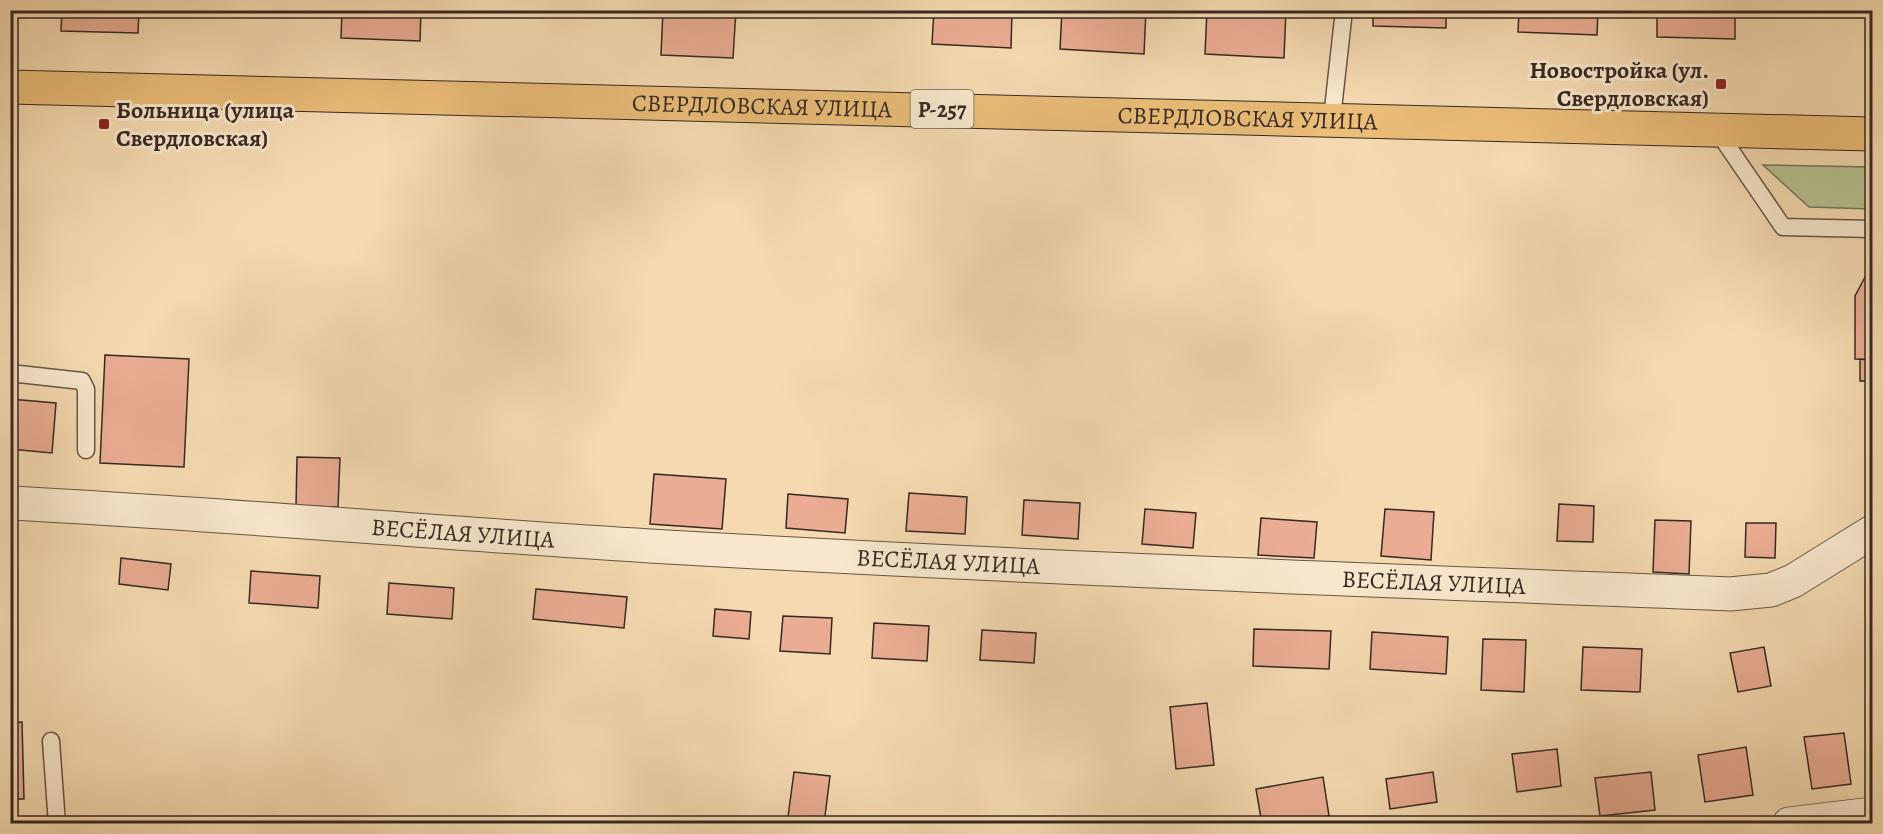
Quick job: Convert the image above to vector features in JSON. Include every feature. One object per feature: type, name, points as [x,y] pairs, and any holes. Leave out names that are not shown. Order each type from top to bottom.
[{"type":"highway","name":"СВЕРДЛОВСКАЯ УЛИЦА","points":[[10,87],[1332,118],[1872,134]]},
{"type":"street","name":"ВЕСЁЛАЯ УЛИЦА","points":[[10,502],[228,514],[649,546],[1244,575],[1730,594],[1771,590],[1793,581],[1872,532]]},
{"type":"street","points":[[1790,824],[1872,814]]},
{"type":"lane","points":[[1332,118],[1344,10]]},
{"type":"lane","points":[[1715,128],[1783,227],[1872,229]]},
{"type":"lane","points":[[10,373],[82,381],[86,389],[86,450]]},
{"type":"lane","points":[[51,741],[57,824]]},
{"type":"green space","points":[[1763,165],[1872,167],[1872,209],[1809,207]]},
{"type":"building","points":[[62,10],[139,10],[138,33],[61,31]]},
{"type":"building","points":[[342,10],[421,10],[420,41],[341,38]]},
{"type":"building","points":[[663,10],[736,10],[733,58],[661,55]]},
{"type":"building","points":[[934,10],[1012,10],[1011,48],[932,44]]},
{"type":"building","points":[[1062,10],[1146,10],[1144,54],[1060,49]]},
{"type":"building","points":[[1207,10],[1286,10],[1284,58],[1205,54]]},
{"type":"building","points":[[1373,10],[1446,10],[1446,28],[1373,26]]},
{"type":"building","points":[[1519,10],[1598,10],[1597,35],[1518,32]]},
{"type":"building","points":[[1657,10],[1735,10],[1735,39],[1657,37]]},
{"type":"building","points":[[1872,264],[1872,360],[1855,359],[1855,296]]},
{"type":"building","points":[[105,355],[189,359],[184,467],[100,463]]},
{"type":"building","points":[[1860,359],[1872,360],[1872,381],[1860,381]]},
{"type":"building","points":[[10,399],[56,403],[52,453],[10,449]]},
{"type":"building","points":[[297,457],[340,458],[338,507],[296,506]]},
{"type":"building","points":[[654,474],[726,479],[722,529],[650,524]]},
{"type":"building","points":[[909,493],[967,497],[965,534],[906,531]]},
{"type":"building","points":[[788,494],[848,499],[845,533],[786,528]]},
{"type":"building","points":[[1024,500],[1080,503],[1078,539],[1022,535]]},
{"type":"building","points":[[1559,504],[1594,506],[1593,542],[1557,541]]},
{"type":"building","points":[[1145,509],[1196,513],[1193,548],[1142,544]]},
{"type":"building","points":[[1385,509],[1434,512],[1431,560],[1381,556]]},
{"type":"building","points":[[1261,518],[1317,522],[1314,558],[1258,555]]},
{"type":"building","points":[[1655,520],[1691,521],[1689,574],[1653,572]]},
{"type":"building","points":[[1746,523],[1776,523],[1775,558],[1745,557]]},
{"type":"building","points":[[121,558],[171,564],[168,590],[119,584]]},
{"type":"building","points":[[251,571],[320,576],[318,608],[249,603]]},
{"type":"building","points":[[389,583],[454,588],[452,619],[387,614]]},
{"type":"building","points":[[536,589],[627,597],[624,628],[533,619]]},
{"type":"building","points":[[715,609],[751,612],[749,639],[713,636]]},
{"type":"building","points":[[783,616],[832,618],[830,654],[780,651]]},
{"type":"building","points":[[874,623],[929,626],[927,661],[872,658]]},
{"type":"building","points":[[1254,629],[1331,631],[1329,669],[1253,666]]},
{"type":"building","points":[[982,630],[1036,633],[1034,663],[980,660]]},
{"type":"building","points":[[1372,632],[1448,637],[1446,674],[1370,669]]},
{"type":"building","points":[[1483,639],[1526,640],[1524,692],[1481,690]]},
{"type":"building","points":[[1583,647],[1642,649],[1640,692],[1581,690]]},
{"type":"building","points":[[1764,647],[1771,686],[1738,692],[1730,653]]},
{"type":"building","points":[[1207,703],[1214,765],[1176,769],[1170,707]]},
{"type":"building","points":[[22,722],[24,799],[10,799],[10,723]]},
{"type":"building","points":[[1844,733],[1851,784],[1812,789],[1804,737]]},
{"type":"building","points":[[1746,747],[1753,795],[1705,802],[1698,755]]},
{"type":"building","points":[[1557,749],[1561,786],[1517,792],[1512,754]]},
{"type":"building","points":[[794,772],[830,776],[824,824],[787,824]]},
{"type":"building","points":[[1433,772],[1437,802],[1390,809],[1386,779]]},
{"type":"building","points":[[1651,772],[1655,810],[1600,816],[1595,778]]},
{"type":"building","points":[[1323,777],[1329,816],[1281,824],[1262,824],[1256,789]]},
{"type":"place","name":"Новостройка (ул. Свердловская)","points":[[1721,84]]},
{"type":"place","name":"Больница (улица Свердловская)","points":[[104,124]]}]
